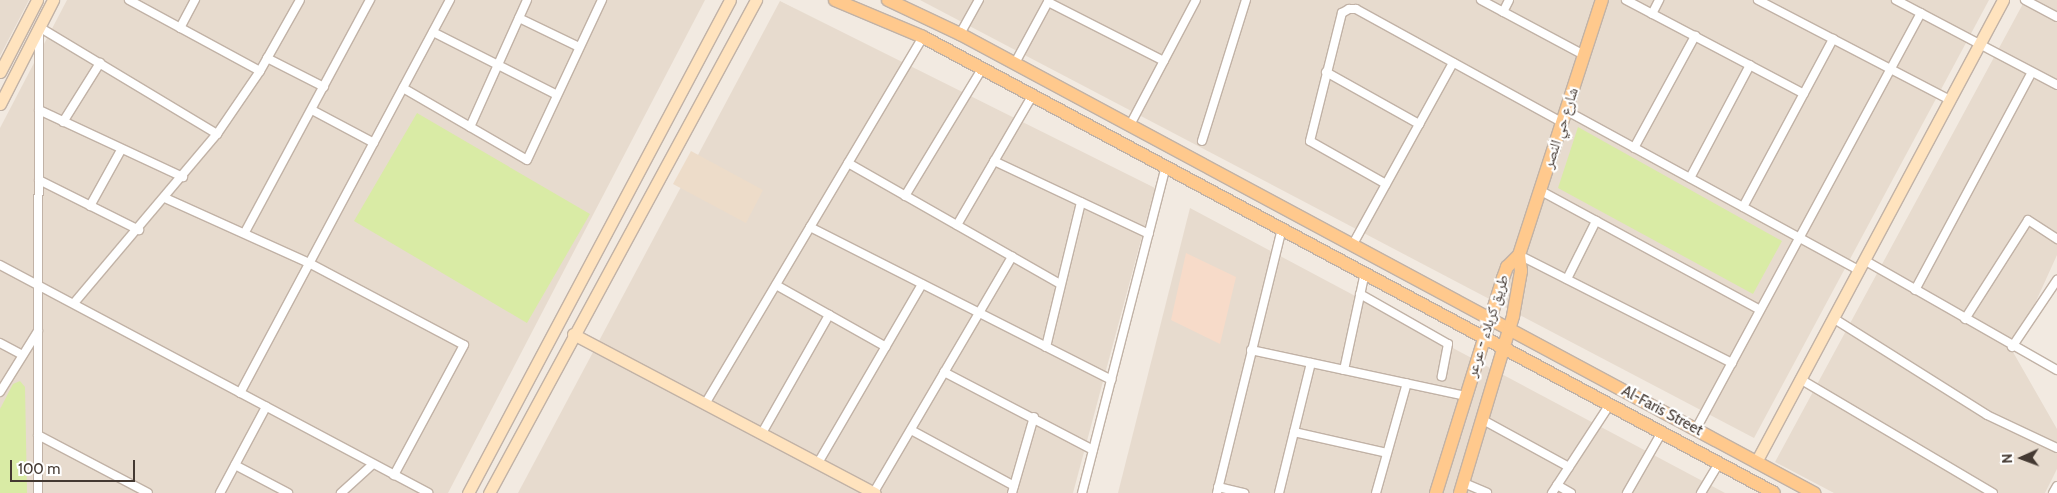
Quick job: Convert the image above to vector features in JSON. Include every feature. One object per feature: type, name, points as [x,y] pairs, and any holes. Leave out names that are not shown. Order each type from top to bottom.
[{"type":"main road","points":[[0,72],[4,56],[37,0]]},
{"type":"main road","points":[[0,104],[53,0]]},
{"type":"main road","points":[[468,493],[730,0]]},
{"type":"main road","points":[[489,493],[756,0]]},
{"type":"main road","name":"Al-Faris Street","points":[[835,0],[922,37],[1423,303],[1774,493]]},
{"type":"main road","name":"Al-Faris Street","points":[[888,0],[907,4],[1015,64],[1434,287],[1814,493]]},
{"type":"main road","name":"شارع حي النصر","points":[[1519,255],[1602,0]]},
{"type":"main road","points":[[1756,462],[2003,0]]},
{"type":"main road","points":[[722,15],[734,16],[741,27]]},
{"type":"main road","name":"طريق كربلاء - عرعر","points":[[1436,493],[1507,267],[1519,255]]},
{"type":"main road","name":"طريق كربلاء - عرعر","points":[[1462,488],[1510,329],[1522,271],[1519,255]]},
{"type":"main road","points":[[1423,303],[1435,302],[1438,294],[1434,287]]},
{"type":"main road","points":[[1459,323],[1472,339],[1476,364]]},
{"type":"main road","points":[[574,334],[870,492]]},
{"type":"main road","points":[[1499,367],[1510,358],[1530,361],[1533,351],[1538,348],[1546,348]]},
{"type":"main road","points":[[528,380],[533,387],[545,388]]},
{"type":"main road","points":[[516,403],[526,404],[532,412]]},
{"type":"street","points":[[129,0],[260,72]]},
{"type":"street","points":[[180,28],[195,0]]},
{"type":"street","points":[[74,303],[139,230],[217,134],[260,72],[300,0]]},
{"type":"street","points":[[245,232],[370,0]]},
{"type":"street","points":[[240,393],[450,0]]},
{"type":"street","points":[[470,126],[526,0]]},
{"type":"street","points":[[403,88],[527,160],[602,0]]},
{"type":"street","points":[[960,34],[979,0]]},
{"type":"street","points":[[1130,125],[1195,2],[1185,0]]},
{"type":"street","points":[[1202,141],[1246,0]]},
{"type":"street","points":[[1481,0],[1584,55]]},
{"type":"street","points":[[1503,12],[1509,0]]},
{"type":"street","points":[[1626,0],[1804,94]]},
{"type":"street","points":[[1652,14],[1659,0]]},
{"type":"street","points":[[1758,0],[1950,100]]},
{"type":"street","points":[[1896,0],[1980,43],[2057,86]]},
{"type":"street","points":[[2025,0],[2057,17]]},
{"type":"street","points":[[1015,64],[1049,1],[1164,61]]},
{"type":"street","points":[[1386,184],[1310,140],[1342,13],[1349,9],[1356,9],[1453,63],[1634,148],[1800,238],[1915,290],[2012,347],[2057,370]]},
{"type":"street","points":[[1696,429],[1921,13]]},
{"type":"street","points":[[519,18],[579,47]]},
{"type":"street","points":[[39,27],[217,134]]},
{"type":"street","points":[[38,493],[39,27]]},
{"type":"street","points":[[433,32],[557,95]]},
{"type":"street","points":[[1634,148],[1695,36]]},
{"type":"street","points":[[706,404],[922,37]]},
{"type":"street","points":[[1743,207],[1833,39]]},
{"type":"street","points":[[267,58],[324,87]]},
{"type":"street","points":[[1353,244],[1453,63]]},
{"type":"street","points":[[62,122],[100,64]]},
{"type":"street","points":[[1690,178],[1750,65]]},
{"type":"street","points":[[905,196],[982,69]]},
{"type":"street","points":[[1326,72],[1419,124]]},
{"type":"street","points":[[1915,290],[2032,72]]},
{"type":"street","points":[[957,225],[1032,96]]},
{"type":"street","points":[[39,110],[121,150],[183,177]]},
{"type":"street","points":[[312,110],[374,143]]},
{"type":"street","points":[[90,206],[121,150]]},
{"type":"street","points":[[994,161],[1149,234]]},
{"type":"street","points":[[848,163],[1060,284]]},
{"type":"street","points":[[1082,493],[1166,166]]},
{"type":"street","points":[[39,180],[139,230]]},
{"type":"street","points":[[1541,191],[1760,310]]},
{"type":"street","points":[[166,198],[245,232],[310,263],[464,345],[394,475]]},
{"type":"street","points":[[1046,347],[1080,202]]},
{"type":"street","points":[[1567,279],[1596,220]]},
{"type":"street","points":[[1965,319],[2028,220],[2057,238]]},
{"type":"street","points":[[810,227],[1111,380]]},
{"type":"street","points":[[1244,493],[1217,490],[1282,228]]},
{"type":"street","points":[[1519,255],[1732,363]]},
{"type":"street","points":[[870,492],[910,430],[1012,257]]},
{"type":"street","points":[[0,265],[428,493]]},
{"type":"street","points":[[1344,370],[1365,272]]},
{"type":"street","points":[[2012,347],[2057,280]]},
{"type":"street","points":[[818,463],[922,284]]},
{"type":"street","points":[[776,285],[886,347]]},
{"type":"street","points":[[1360,294],[1448,344],[1442,376]]},
{"type":"street","points":[[762,433],[829,314]]},
{"type":"street","points":[[1833,318],[1987,415],[2057,448]]},
{"type":"street","points":[[0,392],[21,354],[38,331]]},
{"type":"street","points":[[0,343],[21,354]]},
{"type":"street","points":[[1251,350],[1465,396]]},
{"type":"street","points":[[1279,493],[1311,363]]},
{"type":"street","points":[[944,372],[1034,417],[1093,450]]},
{"type":"street","points":[[1800,380],[1993,493]]},
{"type":"street","points":[[1376,493],[1407,383]]},
{"type":"street","points":[[1552,493],[1610,404]]},
{"type":"street","points":[[220,493],[266,407]]},
{"type":"street","points":[[910,430],[1013,490],[1034,417]]},
{"type":"street","points":[[1483,420],[1569,467]]},
{"type":"street","points":[[1294,432],[1388,453]]},
{"type":"street","points":[[1627,493],[1662,432]]},
{"type":"street","points":[[38,435],[148,493]]},
{"type":"street","points":[[1701,493],[1719,463]]},
{"type":"street","points":[[235,464],[288,493]]},
{"type":"street","points":[[341,493],[373,464]]},
{"type":"street","points":[[1557,485],[1571,493]]},
{"type":"street","points":[[2052,493],[2057,486]]},
{"type":"street","points":[[1462,488],[1487,493]]},
{"type":"shaded area","points":[[0,0],[29,0],[0,56]]},
{"type":"shaded area","points":[[67,0],[705,0],[448,493],[0,493],[0,128]]},
{"type":"shaded area","points":[[920,0],[1989,0],[1754,438]]},
{"type":"shaded area","points":[[2025,0],[2057,0],[2057,255],[2013,352],[2057,429],[2057,469],[2045,493],[1834,493],[1775,462]]},
{"type":"shaded area","points":[[780,1],[1155,188],[1073,493],[518,493]]},
{"type":"shaded area","points":[[691,151],[763,190],[746,223],[673,184]]},
{"type":"shaded area","points":[[1190,208],[1725,493],[1118,493]]},
{"type":"shaded area","points":[[1186,253],[1236,277],[1220,344],[1171,320]]},
{"type":"green space","points":[[417,113],[590,214],[527,323],[354,221]]},
{"type":"green space","points":[[1578,127],[1782,241],[1753,294],[1558,188]]},
{"type":"green space","points":[[20,381],[25,387],[27,493],[0,493],[0,409],[13,384]]}]
